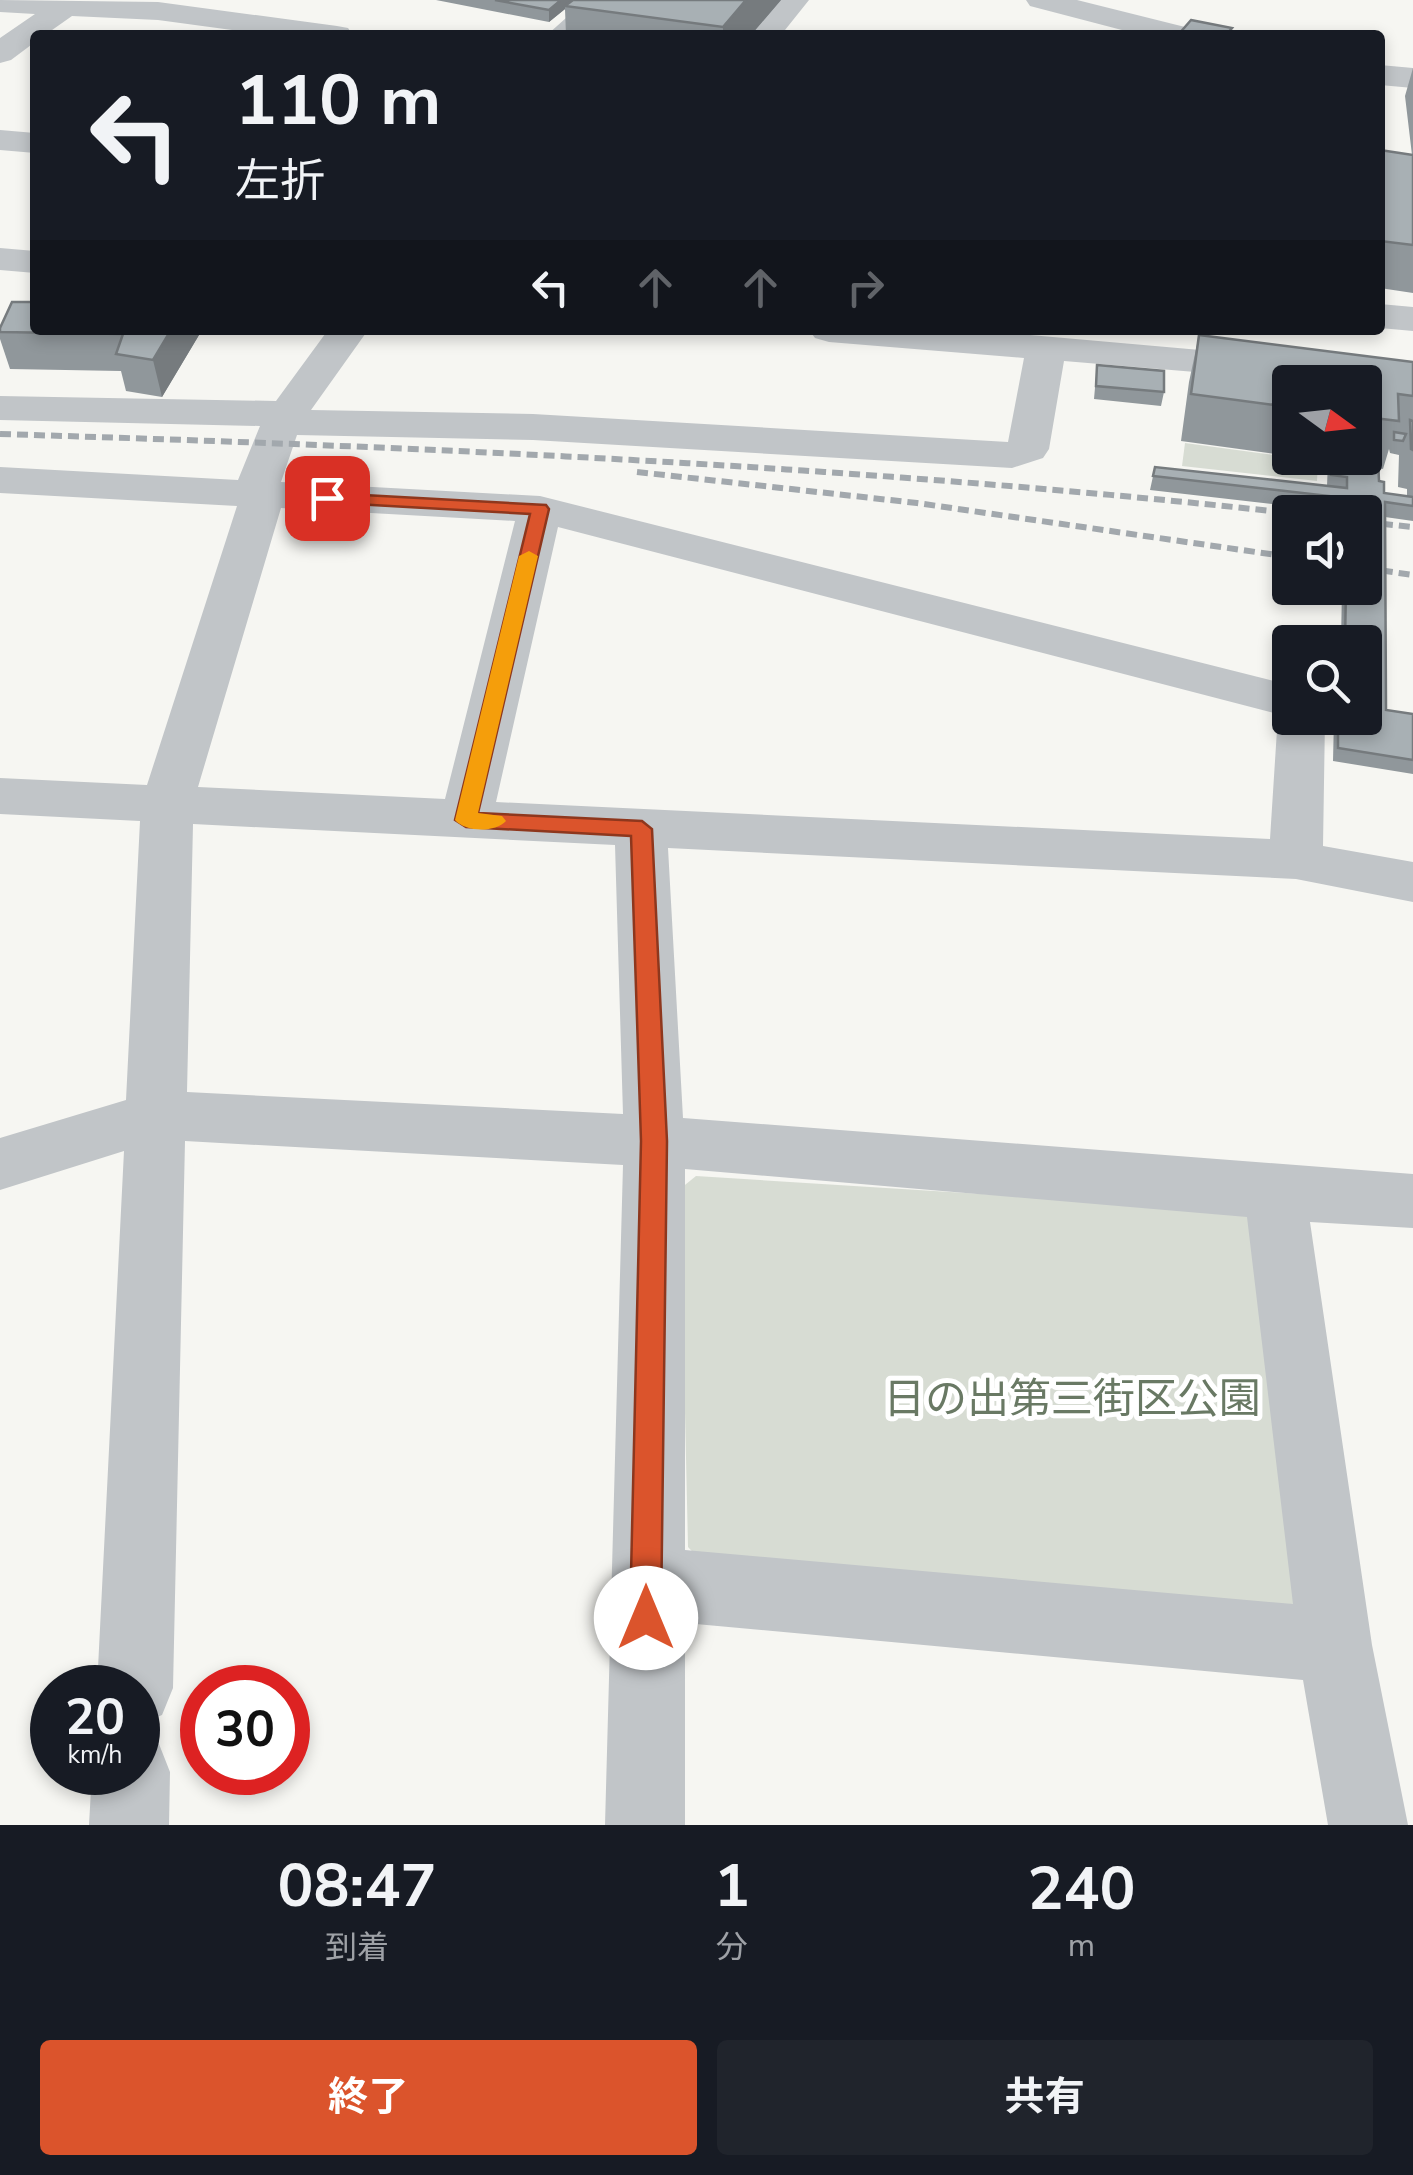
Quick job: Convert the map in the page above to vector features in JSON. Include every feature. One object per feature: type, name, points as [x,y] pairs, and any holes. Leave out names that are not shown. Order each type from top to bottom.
[{"type":"street","points":[[569,30],[604,0]]},
{"type":"street","points":[[768,30],[794,0]]},
{"type":"street","points":[[1041,0],[1121,29],[1154,0]]},
{"type":"street","points":[[0,3],[70,3],[300,30]]},
{"type":"street","points":[[33,30],[70,3]]},
{"type":"street","points":[[0,54],[30,32]]},
{"type":"street","points":[[1385,75],[1413,78]]},
{"type":"street","points":[[0,140],[30,143]]},
{"type":"street","points":[[0,259],[30,262]]},
{"type":"street","points":[[1385,316],[1413,319]]},
{"type":"street","points":[[136,1665],[168,804],[260,514],[256,494],[258,472],[288,418],[345,335]]},
{"type":"street","points":[[889,335],[1046,348],[1228,339],[1272,377]]},
{"type":"street","points":[[0,408],[533,428],[1012,454],[1028,449],[1046,348]]},
{"type":"street","points":[[0,480],[540,509],[1272,696]]},
{"type":"street","points":[[466,820],[540,509]]},
{"type":"street","points":[[1296,860],[1300,735]]},
{"type":"street","points":[[0,796],[1296,860],[1413,882]]},
{"type":"street","points":[[642,829],[654,1141],[645,1825]]},
{"type":"street","points":[[0,1164],[158,1115],[654,1141],[1276,1193],[1413,1200]]},
{"type":"street","points":[[1276,1193],[1335,1645],[1368,1825]]},
{"type":"street","points":[[646,1583],[1335,1645]]},
{"type":"street","points":[[129,1825],[131,1795]]},
{"type":"green space","points":[[1185,443],[1272,455],[1272,475],[1317,475],[1317,481],[1182,466]]},
{"type":"green space","name":"日の出第三街区公園","points":[[696,1176],[1240,1210],[1256,1225],[1301,1600],[1282,1619],[702,1562],[688,1547],[680,1189]]},
{"type":"building","points":[[495,0],[561,0],[549,10]]},
{"type":"building","points":[[573,0],[746,0],[723,27],[565,6]]},
{"type":"building","points":[[1191,20],[1232,28],[1230,30],[1182,30]]},
{"type":"building","points":[[1385,151],[1413,155],[1413,245],[1385,242]]},
{"type":"building","points":[[12,302],[30,302],[30,332],[0,332]]},
{"type":"building","points":[[123,335],[168,335],[153,360],[116,354]]},
{"type":"building","points":[[1199,335],[1413,362],[1413,396],[1398,394],[1399,421],[1382,419],[1382,365],[1272,365],[1272,405],[1191,394]]},
{"type":"building","points":[[1097,365],[1164,371],[1164,392],[1096,386]]},
{"type":"building","points":[[1410,420],[1413,421],[1413,450],[1411,449]]},
{"type":"building","points":[[1394,432],[1406,434],[1403,441],[1394,440]]},
{"type":"building","points":[[1155,467],[1347,488],[1347,477],[1331,475],[1379,475],[1379,481],[1384,482],[1384,493],[1413,497],[1413,506],[1385,502],[1386,710],[1413,714],[1413,760],[1338,748],[1338,735],[1382,735],[1382,625],[1345,625],[1346,605],[1382,605],[1382,495],[1321,495],[1153,476]]},
{"type":"railway","points":[[0,434],[646,461],[968,483],[1272,511]]},
{"type":"railway","points":[[637,472],[917,503],[1272,554]]},
{"type":"railway","points":[[1382,524],[1413,527]]},
{"type":"railway","points":[[1382,570],[1413,575]]},
{"type":"slow traffic","points":[[495,821],[466,820],[529,556]]},
{"type":"route","points":[[327,498],[540,509],[466,820],[642,829],[654,1141],[646,1618]]}]
